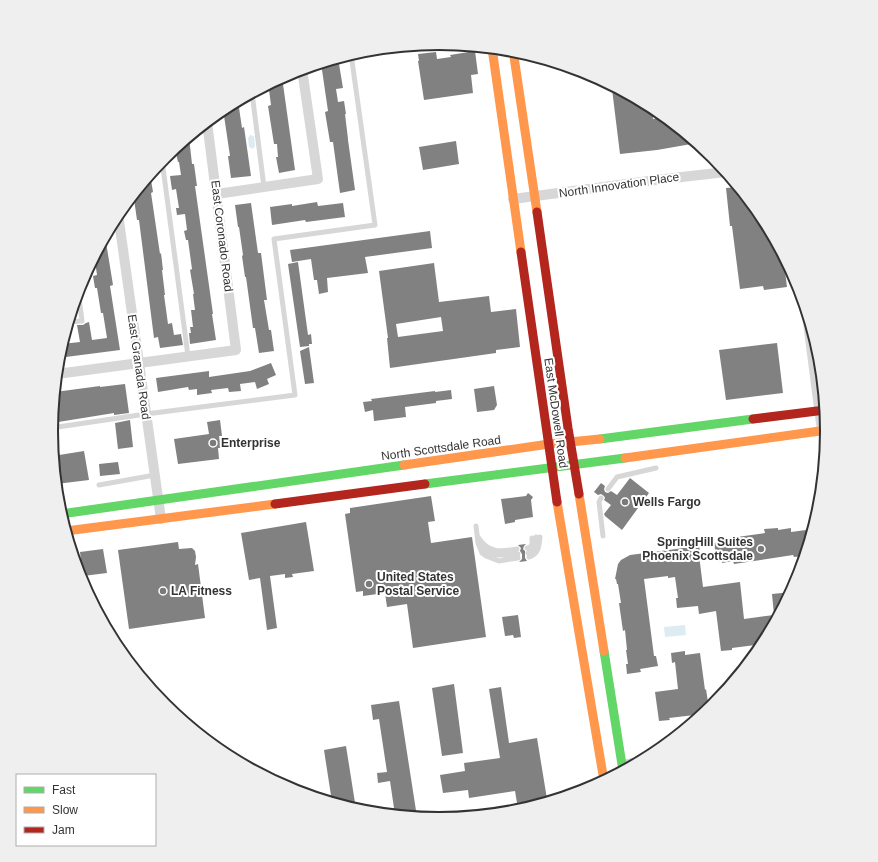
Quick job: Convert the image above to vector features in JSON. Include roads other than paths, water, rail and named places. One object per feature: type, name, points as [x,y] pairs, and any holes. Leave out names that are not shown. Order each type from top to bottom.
[{"type":"main road","name":"East McDowell Road","points":[[493,54],[552,467],[574,604],[621,765]]},
{"type":"main road","name":"East McDowell Road","points":[[514,57],[574,465],[600,692],[604,775]]},
{"type":"main road","name":"North Scottsdale Road","points":[[67,513],[549,444],[819,411]]},
{"type":"main road","points":[[71,530],[820,432]]},
{"type":"street","points":[[217,194],[318,179],[303,75]]},
{"type":"street","name":"East Coronado Road","points":[[188,356],[236,350],[208,128]]},
{"type":"street","name":"North Innovation Place","points":[[513,199],[718,173]]},
{"type":"street","name":"East Granada Road","points":[[119,223],[161,519]]},
{"type":"street","points":[[62,373],[188,356]]},
{"type":"lane","points":[[58,427],[295,395],[274,239],[375,225],[352,60]]},
{"type":"lane","points":[[253,99],[264,187]]},
{"type":"lane","points":[[163,169],[188,356]]},
{"type":"lane","points":[[74,321],[82,320],[80,304]]},
{"type":"lane","points":[[608,489],[616,477],[656,468]]},
{"type":"lane","points":[[99,485],[155,475]]},
{"type":"lane","points":[[601,498],[599,502],[603,536]]},
{"type":"lane","points":[[476,526],[477,536],[478,543],[482,553],[499,561],[518,554],[493,550],[484,544],[477,536]]},
{"type":"lane","points":[[536,537],[538,549],[536,554],[533,556],[528,552],[536,537]]},
{"type":"place","name":"Enterprise","points":[[213,443]]},
{"type":"place","name":"Wells Fargo","points":[[625,502]]},
{"type":"place","name":"SpringHill Suites Phoenix Scottsdale","points":[[761,549]]},
{"type":"place","name":"United States Postal Service","points":[[369,584]]},
{"type":"place","name":"LA Fitness","points":[[163,591]]}]
